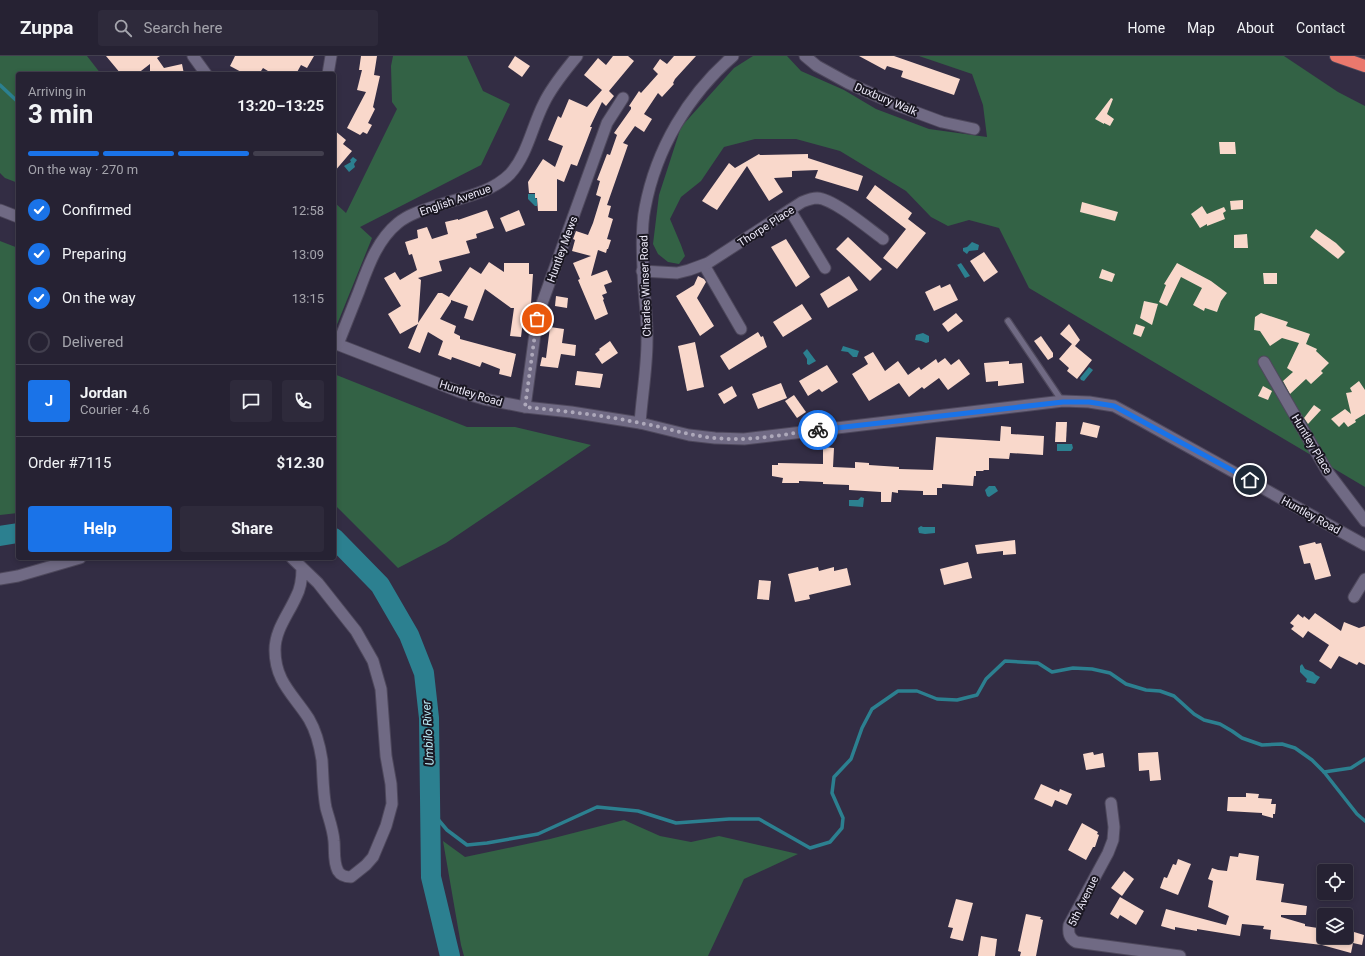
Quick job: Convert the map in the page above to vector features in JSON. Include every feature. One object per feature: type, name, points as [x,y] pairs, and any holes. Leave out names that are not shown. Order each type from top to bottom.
[{"type":"highway","points":[[1336,56],[1365,66]]},
{"type":"street","points":[[193,56],[205,72]]},
{"type":"street","points":[[328,72],[331,56]]},
{"type":"street","name":"English Avenue","points":[[336,344],[370,261],[388,233],[398,223],[409,216],[420,211],[481,192],[502,181],[518,165],[545,101],[554,86],[577,56]]},
{"type":"street","name":"Charles Winser Road","points":[[640,423],[647,342],[647,316],[642,271],[644,209],[654,174],[676,122],[694,96],[716,71],[733,56]]},
{"type":"street","name":"Duxbury Walk","points":[[805,56],[817,66],[899,106],[942,122],[974,129]]},
{"type":"street","name":"Huntley Mews","points":[[525,407],[537,319],[540,309],[607,123],[623,98]]},
{"type":"street","name":"Thorpe Place","points":[[642,271],[677,273],[704,265],[809,199],[817,198],[826,200],[836,205],[883,239]]},
{"type":"street","points":[[0,210],[16,216]]},
{"type":"street","points":[[790,210],[825,268]]},
{"type":"street","points":[[704,265],[741,329]]},
{"type":"street","name":"Huntley Road","points":[[336,344],[484,400],[640,423],[689,435],[715,438],[744,439],[1063,402],[1089,402],[1114,406],[1365,545]]},
{"type":"street","name":"Huntley Place","points":[[1264,362],[1327,471],[1365,522]]},
{"type":"street","points":[[0,579],[18,576],[73,560]]},
{"type":"street","points":[[294,560],[318,583],[356,631],[373,661],[381,689],[386,756],[392,784],[392,804],[386,826],[373,856],[366,865],[351,877],[344,876],[338,872],[334,842],[326,807],[321,755],[316,737],[310,721],[286,689],[276,665],[275,648],[277,634],[299,590],[302,568]]},
{"type":"street","points":[[1354,597],[1365,579]]},
{"type":"street","name":"5th Avenue","points":[[1111,803],[1114,827],[1108,853],[1069,925],[1069,936],[1076,942],[1180,956]]},
{"type":"lane","points":[[1008,320],[1063,402]]},
{"type":"green space","points":[[0,56],[87,56],[99,72],[16,72],[16,182],[5,178],[0,173]]},
{"type":"green space","points":[[393,56],[467,56],[483,91],[510,104],[481,165],[360,227],[372,238],[336,327],[336,204],[346,213],[397,109],[392,102],[391,66]]},
{"type":"green space","points":[[753,56],[787,56],[801,71],[844,90],[876,109],[929,129],[987,137],[983,105],[972,74],[919,56],[1284,56],[1338,92],[1365,106],[1365,487],[1029,288],[999,228],[969,220],[948,226],[931,217],[906,191],[840,151],[796,139],[755,139],[724,147],[701,181],[681,197],[670,219],[685,256],[679,264],[668,262],[658,254],[653,244],[659,195],[681,127],[734,68]]},
{"type":"green space","points":[[0,241],[16,247],[16,513],[0,515]]},
{"type":"green space","points":[[336,375],[467,427],[515,427],[591,445],[446,543],[398,568],[336,506]]},
{"type":"green space","points":[[624,820],[660,836],[691,842],[719,836],[798,854],[744,879],[708,956],[464,956],[443,841],[465,857],[550,839]]},
{"type":"water","points":[[353,157],[357,160],[354,164],[355,167],[349,172],[344,166],[351,162],[350,160]]},
{"type":"water","points":[[528,194],[535,194],[537,206],[535,206],[528,199]]},
{"type":"water","points":[[972,242],[979,245],[978,250],[969,251],[967,254],[963,251],[963,248],[967,247]]},
{"type":"water","points":[[961,263],[970,276],[965,278],[957,265]]},
{"type":"water","points":[[923,333],[929,336],[929,342],[926,343],[915,340],[916,335]]},
{"type":"water","points":[[843,346],[859,351],[857,357],[853,357],[848,352],[841,351]]},
{"type":"water","points":[[807,349],[816,361],[809,365],[807,364],[807,359],[803,353]]},
{"type":"water","points":[[1089,367],[1093,370],[1084,381],[1081,380],[1080,378]]},
{"type":"water","points":[[1057,444],[1072,444],[1073,448],[1071,451],[1057,451]]},
{"type":"water","points":[[989,486],[995,486],[998,491],[989,497],[987,496],[985,490]]},
{"type":"water","points":[[861,497],[864,498],[863,507],[849,506],[849,500],[858,500]]},
{"type":"water","points":[[921,526],[935,527],[935,533],[919,533],[918,528]]},
{"type":"water","points":[[1302,664],[1305,669],[1320,677],[1315,684],[1306,682],[1307,679],[1300,672],[1300,666]]},
{"type":"building","points":[[106,56],[160,56],[157,58],[164,68],[182,64],[184,72],[150,72],[150,64],[140,72],[119,72]]},
{"type":"building","points":[[235,56],[314,56],[307,68],[301,65],[297,72],[270,72],[263,68],[260,72],[241,72],[230,66]]},
{"type":"building","points":[[361,56],[377,56],[374,75],[380,76],[373,107],[375,109],[368,123],[372,125],[367,134],[363,132],[360,135],[347,128],[366,92],[357,90],[362,70],[359,70]]},
{"type":"building","points":[[515,56],[530,66],[522,77],[508,67]]},
{"type":"building","points":[[613,56],[628,56],[634,61],[609,91],[614,96],[606,106],[602,102],[590,127],[592,127],[577,166],[571,164],[564,182],[557,179],[557,211],[538,211],[537,198],[535,198],[535,193],[529,193],[528,182],[543,159],[555,167],[563,146],[548,140],[558,116],[561,118],[569,99],[587,107],[602,90],[584,75],[598,58],[606,65]]},
{"type":"building","points":[[674,56],[696,56],[675,79],[674,84],[662,97],[658,93],[644,114],[652,119],[644,132],[635,126],[623,143],[628,145],[607,205],[611,206],[608,217],[613,219],[607,239],[611,240],[606,253],[598,250],[591,276],[607,270],[612,282],[604,285],[607,293],[602,295],[608,314],[595,320],[578,280],[580,279],[573,263],[591,256],[572,251],[575,240],[573,239],[576,231],[588,235],[593,223],[601,197],[596,195],[600,181],[597,180],[607,154],[610,155],[617,135],[614,133],[631,109],[629,106],[639,91],[641,93],[658,74],[653,69],[660,59],[667,64]]},
{"type":"building","points":[[859,56],[894,56],[960,79],[954,95],[901,77],[903,71],[887,66],[885,70]]},
{"type":"building","points":[[1111,98],[1113,99],[1107,114],[1114,119],[1110,126],[1095,119]]},
{"type":"building","points":[[336,132],[346,140],[343,144],[352,151],[336,170]]},
{"type":"building","points":[[1219,142],[1235,142],[1236,154],[1220,154]]},
{"type":"building","points":[[759,154],[808,154],[808,158],[863,176],[858,191],[815,178],[818,170],[792,171],[792,177],[774,178],[783,192],[769,201],[747,166],[717,210],[702,201],[729,163],[735,168]]},
{"type":"building","points":[[875,185],[912,213],[908,219],[926,233],[897,269],[883,258],[906,229],[866,198]]},
{"type":"building","points":[[1243,200],[1243,209],[1231,210],[1230,201]]},
{"type":"building","points":[[1082,202],[1118,212],[1115,221],[1080,212]]},
{"type":"building","points":[[1202,206],[1207,214],[1224,207],[1226,211],[1223,213],[1225,219],[1207,226],[1207,224],[1200,228],[1191,214]]},
{"type":"building","points":[[487,210],[494,228],[476,234],[477,238],[466,241],[470,253],[439,261],[442,271],[418,278],[421,280],[418,323],[438,293],[442,293],[449,297],[470,267],[481,274],[489,262],[504,272],[504,263],[529,263],[529,274],[533,274],[531,304],[529,304],[528,313],[524,313],[521,337],[510,336],[514,308],[511,308],[485,289],[473,321],[464,318],[468,306],[451,300],[440,319],[456,326],[454,333],[460,336],[460,339],[516,354],[511,377],[499,374],[500,369],[482,362],[480,367],[452,357],[451,360],[438,355],[443,341],[428,332],[420,353],[408,348],[418,324],[400,334],[388,314],[401,306],[384,278],[395,272],[400,280],[417,270],[412,254],[409,255],[405,242],[418,238],[417,230],[427,227],[432,239],[448,234],[445,222],[458,220]]},
{"type":"building","points":[[519,210],[525,225],[506,232],[500,218]]},
{"type":"building","points":[[1316,229],[1336,243],[1345,252],[1338,259],[1310,237]]},
{"type":"building","points":[[1247,234],[1248,248],[1234,248],[1234,235]]},
{"type":"building","points":[[848,237],[882,269],[870,281],[836,249]]},
{"type":"building","points":[[786,239],[810,277],[796,287],[771,247]]},
{"type":"building","points":[[984,252],[998,272],[984,282],[970,261]]},
{"type":"building","points":[[1177,263],[1211,281],[1227,293],[1221,301],[1217,312],[1205,308],[1204,311],[1193,305],[1202,288],[1181,277],[1167,306],[1159,302],[1166,285],[1164,284]]},
{"type":"building","points":[[1102,269],[1115,274],[1112,282],[1099,278]]},
{"type":"building","points":[[1263,273],[1277,273],[1277,284],[1264,284]]},
{"type":"building","points":[[698,276],[706,282],[697,298],[714,326],[700,336],[676,296],[694,285]]},
{"type":"building","points":[[849,276],[858,290],[828,308],[820,294]]},
{"type":"building","points":[[950,284],[958,300],[934,311],[925,292],[940,285],[941,288]]},
{"type":"building","points":[[556,296],[568,298],[567,308],[555,306]]},
{"type":"building","points":[[1144,301],[1158,304],[1152,325],[1140,318]]},
{"type":"building","points":[[802,304],[812,319],[783,337],[773,322]]},
{"type":"building","points":[[956,313],[963,321],[948,332],[942,324]]},
{"type":"building","points":[[1261,313],[1288,322],[1286,326],[1310,334],[1306,344],[1317,349],[1316,351],[1329,363],[1321,371],[1323,373],[1311,384],[1306,379],[1290,394],[1283,381],[1293,372],[1287,368],[1299,343],[1282,338],[1270,346],[1260,331],[1254,330],[1255,317]]},
{"type":"building","points":[[1069,324],[1080,340],[1075,346],[1092,360],[1077,379],[1067,371],[1069,368],[1059,359],[1072,344],[1060,334]]},
{"type":"building","points":[[1136,324],[1145,327],[1141,337],[1133,334]]},
{"type":"building","points":[[550,327],[564,329],[562,343],[576,345],[575,356],[561,354],[558,368],[540,366],[542,357],[546,358]]},
{"type":"building","points":[[758,332],[761,337],[763,336],[767,347],[729,370],[720,356]]},
{"type":"building","points":[[1041,336],[1053,353],[1053,357],[1048,360],[1034,341]]},
{"type":"building","points":[[610,341],[618,353],[602,364],[595,354]]},
{"type":"building","points":[[695,342],[704,387],[687,391],[678,346]]},
{"type":"building","points":[[873,352],[885,371],[898,361],[908,375],[919,367],[921,370],[936,359],[938,363],[945,358],[951,365],[959,359],[970,374],[948,390],[939,378],[924,389],[922,387],[909,397],[899,383],[869,401],[852,374],[868,364],[864,357]]},
{"type":"building","points":[[1009,361],[1009,364],[1022,363],[1024,383],[998,386],[998,381],[986,382],[984,363]]},
{"type":"building","points":[[827,365],[838,382],[822,392],[819,389],[808,396],[799,381]]},
{"type":"building","points":[[577,371],[603,374],[600,388],[575,385]]},
{"type":"building","points":[[1359,381],[1365,390],[1365,414],[1355,420],[1356,422],[1348,427],[1344,422],[1339,427],[1331,419],[1345,409],[1351,414],[1346,393],[1352,392],[1350,388]]},
{"type":"building","points":[[781,383],[787,398],[758,409],[752,394]]},
{"type":"building","points":[[732,386],[737,396],[724,404],[718,394]]},
{"type":"building","points":[[1263,386],[1272,391],[1268,400],[1258,396]]},
{"type":"building","points":[[794,395],[806,412],[797,418],[785,401]]},
{"type":"building","points":[[1314,405],[1321,410],[1308,424],[1304,418]]},
{"type":"building","points":[[1056,422],[1067,422],[1066,442],[1055,442]]},
{"type":"building","points":[[1083,422],[1100,426],[1097,438],[1080,434]]},
{"type":"building","points":[[1001,426],[1011,427],[1011,434],[1044,436],[1043,455],[1010,453],[1009,459],[989,458],[989,470],[976,471],[973,486],[942,484],[942,488],[937,488],[937,495],[923,495],[923,491],[898,490],[898,493],[892,492],[891,502],[881,502],[881,492],[849,490],[849,485],[823,484],[823,482],[799,481],[799,483],[782,483],[783,478],[772,476],[772,465],[778,465],[778,463],[823,464],[823,447],[834,448],[833,467],[855,468],[855,462],[869,463],[869,465],[899,467],[899,469],[933,470],[936,437],[1000,441]]},
{"type":"building","points":[[1015,540],[1016,554],[1003,555],[1003,551],[977,554],[975,545]]},
{"type":"building","points":[[1315,542],[1316,544],[1321,543],[1331,576],[1315,580],[1310,563],[1304,564],[1299,546]]},
{"type":"building","points":[[968,562],[972,578],[944,585],[940,569]]},
{"type":"building","points":[[818,567],[819,571],[834,567],[834,571],[847,568],[851,585],[809,595],[810,599],[795,602],[788,574]]},
{"type":"building","points":[[759,580],[771,581],[769,600],[757,599]]},
{"type":"building","points":[[1315,613],[1341,631],[1344,622],[1359,628],[1365,626],[1365,665],[1359,662],[1357,665],[1339,656],[1331,669],[1319,661],[1329,645],[1308,631],[1303,638],[1291,629],[1294,626],[1290,623],[1298,614],[1309,620]]},
{"type":"building","points":[[1093,752],[1094,755],[1103,753],[1105,767],[1086,770],[1083,754]]},
{"type":"building","points":[[1158,752],[1161,780],[1150,781],[1149,770],[1139,771],[1138,753]]},
{"type":"building","points":[[1041,784],[1059,792],[1060,789],[1072,794],[1067,805],[1055,800],[1052,807],[1034,799]]},
{"type":"building","points":[[1246,793],[1259,794],[1258,798],[1272,799],[1271,804],[1276,804],[1273,818],[1262,815],[1262,813],[1227,811],[1228,797],[1246,797]]},
{"type":"building","points":[[1082,823],[1098,832],[1097,834],[1099,835],[1095,847],[1093,847],[1086,860],[1068,850]]},
{"type":"building","points":[[1239,853],[1259,856],[1256,880],[1284,884],[1281,902],[1307,906],[1306,915],[1281,915],[1281,917],[1305,924],[1305,926],[1317,928],[1317,944],[1353,944],[1351,953],[1322,945],[1270,939],[1271,930],[1263,929],[1264,926],[1242,924],[1240,936],[1197,929],[1197,931],[1175,927],[1175,930],[1161,926],[1166,909],[1226,925],[1229,916],[1208,907],[1213,881],[1208,879],[1212,868],[1227,871],[1230,856],[1238,857]]},
{"type":"building","points":[[1178,859],[1191,864],[1178,895],[1160,888],[1164,877],[1167,878],[1173,864],[1176,865]]},
{"type":"building","points":[[1124,871],[1134,879],[1122,896],[1111,888]]},
{"type":"building","points":[[1120,897],[1144,911],[1136,925],[1120,915],[1118,919],[1110,914]]},
{"type":"building","points":[[956,899],[973,903],[963,941],[950,938],[953,928],[948,927]]},
{"type":"building","points":[[1026,914],[1041,917],[1040,919],[1043,920],[1036,956],[1020,956],[1021,952],[1018,951]]},
{"type":"building","points":[[1354,932],[1364,935],[1362,945],[1353,943]]},
{"type":"building","points":[[981,936],[997,939],[995,956],[978,956]]},
{"type":"waterway","points":[[0,85],[16,100]]},
{"type":"waterway","name":"Umbilo River","points":[[0,536],[16,533]]},
{"type":"waterway","name":"Umbilo River","points":[[336,540],[380,585],[409,635],[424,673],[429,718],[431,877],[450,956]]},
{"type":"waterway","points":[[431,811],[447,830],[467,845],[538,834],[597,807],[638,811],[676,823],[729,819],[759,819],[810,848],[830,842],[842,828],[843,818],[832,793],[834,777],[851,759],[862,728],[872,709],[898,691],[917,691],[937,699],[957,700],[977,695],[986,679],[1005,661],[1038,663],[1052,672],[1073,668],[1092,669],[1110,673],[1126,684],[1146,690],[1160,691],[1174,696],[1194,714],[1204,720],[1220,724],[1242,738],[1262,745],[1282,744],[1295,748],[1312,760],[1324,772],[1357,814],[1365,821]]},
{"type":"waterway","points":[[1324,772],[1351,768],[1365,759]]},
{"type":"way so far","points":[[537,319],[525,407],[571,412],[640,423],[689,435],[715,438],[744,439],[818,430]]},
{"type":"route","points":[[818,430],[1063,402],[1089,402],[1114,406],[1250,480]]}]
